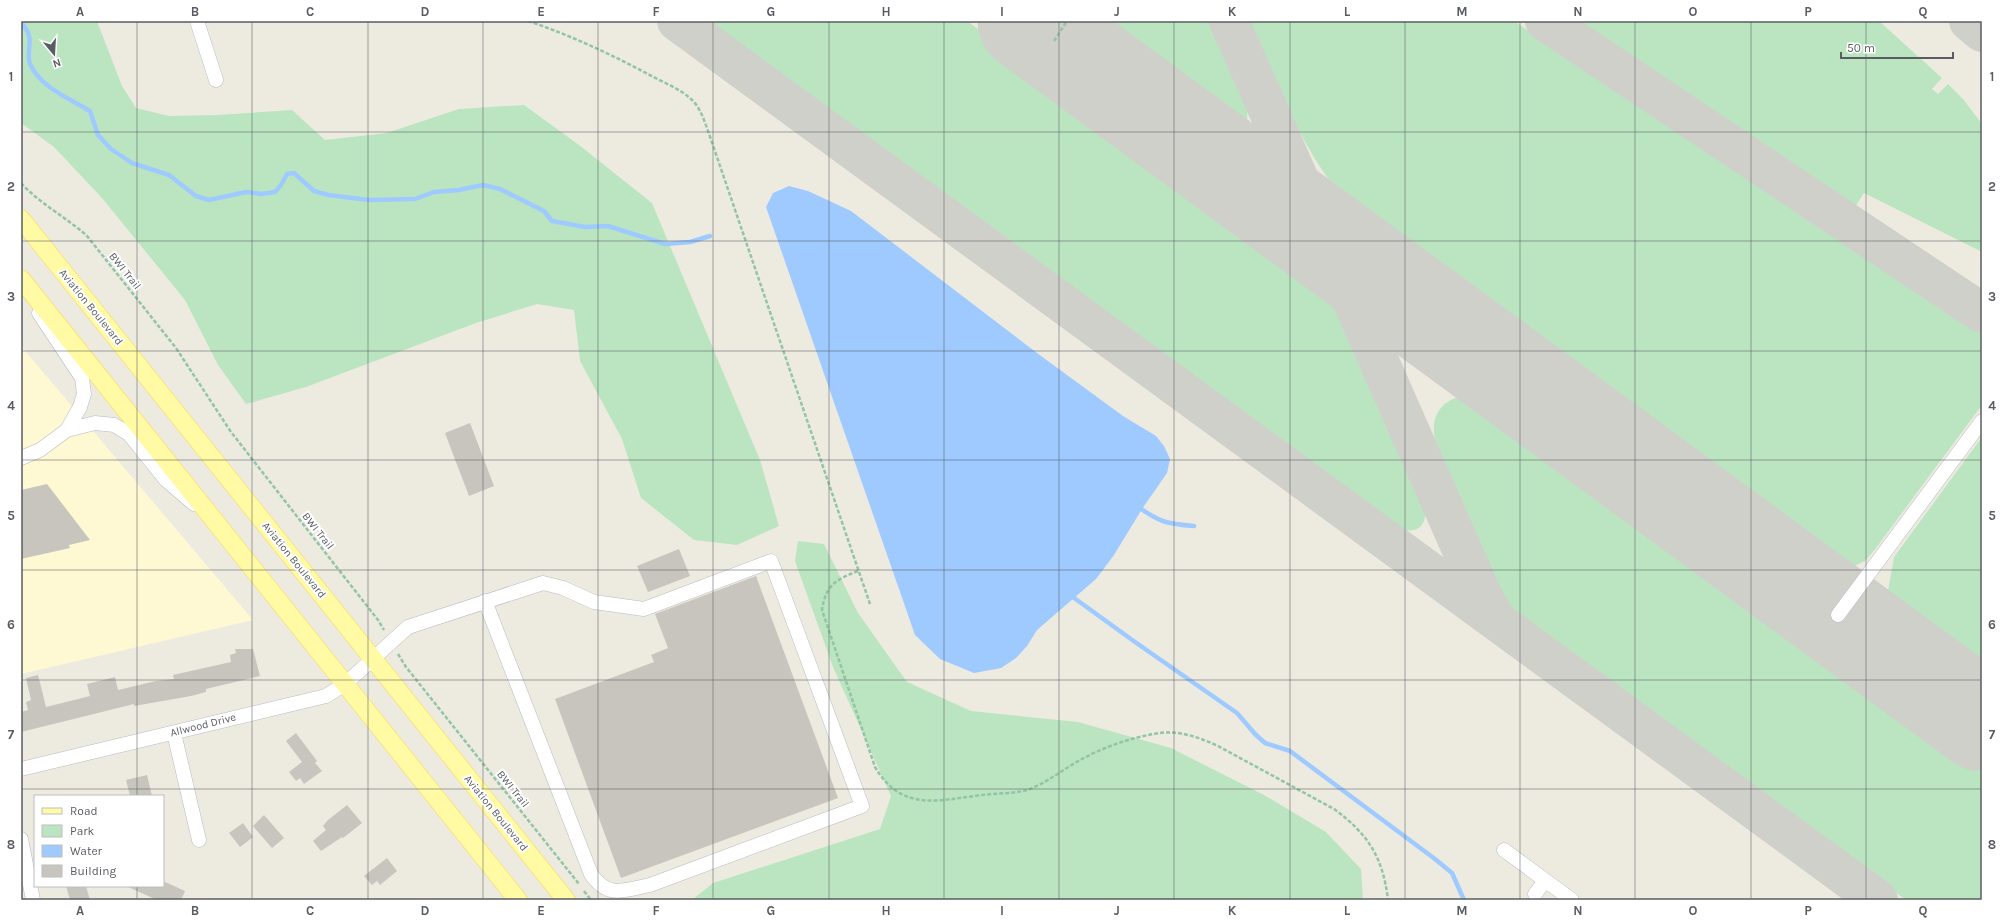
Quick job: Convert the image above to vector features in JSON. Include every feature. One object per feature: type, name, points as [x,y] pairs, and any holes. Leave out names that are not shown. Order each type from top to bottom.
[{"type":"main road","name":"Aviation Boulevard","points":[[21,219],[566,900]]},
{"type":"main road","points":[[21,280],[518,900]]},
{"type":"street","points":[[197,21],[216,80]]},
{"type":"street","points":[[21,283],[82,378],[84,394],[82,401],[67,430]]},
{"type":"street","points":[[1838,615],[1982,421]]},
{"type":"street","points":[[21,458],[40,450],[67,430],[94,423],[114,425],[129,434],[166,480],[215,521]]},
{"type":"street","name":"Allwood Drive","points":[[21,769],[326,696],[345,684],[408,627],[485,601],[543,583],[563,588],[594,602],[644,609],[771,561],[862,806],[650,886],[609,891],[599,886],[591,874],[485,601]]},
{"type":"street","points":[[174,733],[199,840]]},
{"type":"street","points":[[21,839],[33,900]]},
{"type":"street","points":[[1504,850],[1572,900]]},
{"type":"street","points":[[1535,894],[1545,881]]},
{"type":"path","points":[[528,21],[554,29],[620,59],[682,92],[692,100],[700,110],[826,472],[870,604]]},
{"type":"path","points":[[1054,41],[1067,21]]},
{"type":"path","name":"BWI Trail","points":[[21,183],[31,193],[73,223],[87,236],[176,348],[230,432],[378,620],[406,667],[591,900]]},
{"type":"path","points":[[858,570],[844,576],[834,583],[824,595],[822,610],[875,767],[889,787],[898,794],[912,799],[929,801],[1017,792],[1047,781],[1080,760],[1125,742],[1154,734],[1180,733],[1199,738],[1218,746],[1334,809],[1346,818],[1360,830],[1377,855],[1383,869],[1388,900]]},
{"type":"shaded area","points":[[21,346],[253,620],[21,674]]},
{"type":"green space","points":[[21,21],[97,21],[122,86],[136,108],[169,116],[217,115],[292,110],[325,140],[387,133],[459,109],[524,105],[579,145],[652,203],[760,460],[779,526],[737,545],[694,540],[641,498],[622,439],[580,361],[574,310],[537,304],[476,323],[306,387],[246,404],[218,365],[185,300],[102,198],[54,147],[21,123]]},
{"type":"green space","points":[[705,21],[967,21],[1326,286],[1333,298],[1423,500],[1425,516],[1423,523],[1415,530],[1409,531],[1393,525]]},
{"type":"green space","points":[[1085,21],[1212,21],[1241,84],[1247,109],[1247,120],[1236,126],[1223,124]]},
{"type":"green space","points":[[1249,21],[1514,21],[1982,334],[1982,405],[1865,561],[1837,574],[1392,244],[1362,217],[1335,188],[1309,149],[1277,86]]},
{"type":"green space","points":[[1575,21],[1879,21],[1942,78],[1932,89],[1938,94],[1948,84],[1963,99],[1982,124],[1982,252],[1864,193],[1855,207]]},
{"type":"green space","points":[[1465,395],[1484,398],[1982,765],[1982,900],[1906,900],[1515,614],[1502,595],[1435,440],[1434,424],[1439,410],[1449,401]]},
{"type":"green space","points":[[1982,437],[1982,680],[1885,608],[1894,557]]},
{"type":"green space","points":[[798,541],[824,544],[858,613],[907,682],[971,711],[1078,722],[1171,748],[1264,795],[1326,832],[1361,869],[1363,900],[692,900],[713,883],[880,829],[891,796],[833,667],[795,561]]},
{"type":"water","points":[[789,186],[808,191],[851,211],[1041,356],[1123,416],[1156,436],[1164,446],[1170,459],[1167,473],[1142,509],[1114,555],[1096,579],[1037,630],[1027,646],[1016,658],[1001,668],[974,673],[940,659],[915,635],[766,207],[773,193]]},
{"type":"building","points":[[470,423],[494,486],[469,496],[445,433]]},
{"type":"building","points":[[47,484],[90,540],[69,545],[70,548],[21,559],[21,490]]},
{"type":"building","points":[[679,549],[690,576],[648,592],[637,566]]},
{"type":"building","points":[[756,576],[838,798],[621,878],[555,699],[654,662],[651,655],[668,648],[655,614]]},
{"type":"building","points":[[235,649],[253,649],[260,676],[206,689],[206,692],[191,696],[134,706],[134,704],[21,732],[21,712],[28,710],[26,702],[31,700],[26,678],[38,675],[46,707],[90,696],[87,684],[115,677],[118,690],[156,681],[174,679],[173,675],[231,662],[230,655],[236,653]]},
{"type":"building","points":[[296,733],[317,761],[315,763],[322,771],[304,784],[300,778],[296,781],[289,772],[302,762],[286,741]]},
{"type":"building","points":[[147,775],[152,795],[130,795],[126,780]]},
{"type":"building","points":[[347,805],[362,823],[343,838],[342,837],[321,851],[313,841],[326,830],[323,826],[328,820]]},
{"type":"building","points":[[264,815],[284,838],[272,848],[253,826]]},
{"type":"building","points":[[243,823],[253,837],[240,847],[229,833]]},
{"type":"building","points":[[387,858],[397,871],[380,885],[377,881],[372,885],[364,876]]},
{"type":"building","points":[[164,881],[185,891],[181,900],[157,900],[128,887],[164,887]]},
{"type":"building","points":[[66,887],[86,887],[90,900],[70,900]]},
{"type":"waterway","points":[[21,23],[26,28],[30,39],[29,59],[35,72],[56,92],[90,111],[98,135],[111,149],[132,163],[169,175],[196,196],[209,200],[246,192],[261,194],[275,192],[287,174],[294,173],[314,191],[328,195],[369,200],[415,199],[434,192],[459,190],[483,185],[500,189],[544,211],[552,221],[585,227],[608,226],[665,244],[690,242],[710,236]]},
{"type":"waterway","points":[[1137,506],[1158,519],[1170,523],[1194,526]]},
{"type":"waterway","points":[[1070,595],[1237,713],[1265,743],[1290,751],[1435,859],[1452,873],[1464,900]]},
{"type":"taxiway","points":[[677,21],[1878,900]]},
{"type":"taxiway","points":[[1229,21],[1483,597],[1494,616]]},
{"type":"taxiway","points":[[1545,21],[1982,313]]},
{"type":"taxiway","points":[[1969,21],[1982,32]]},
{"type":"runway","points":[[1028,21],[1982,721]]}]
